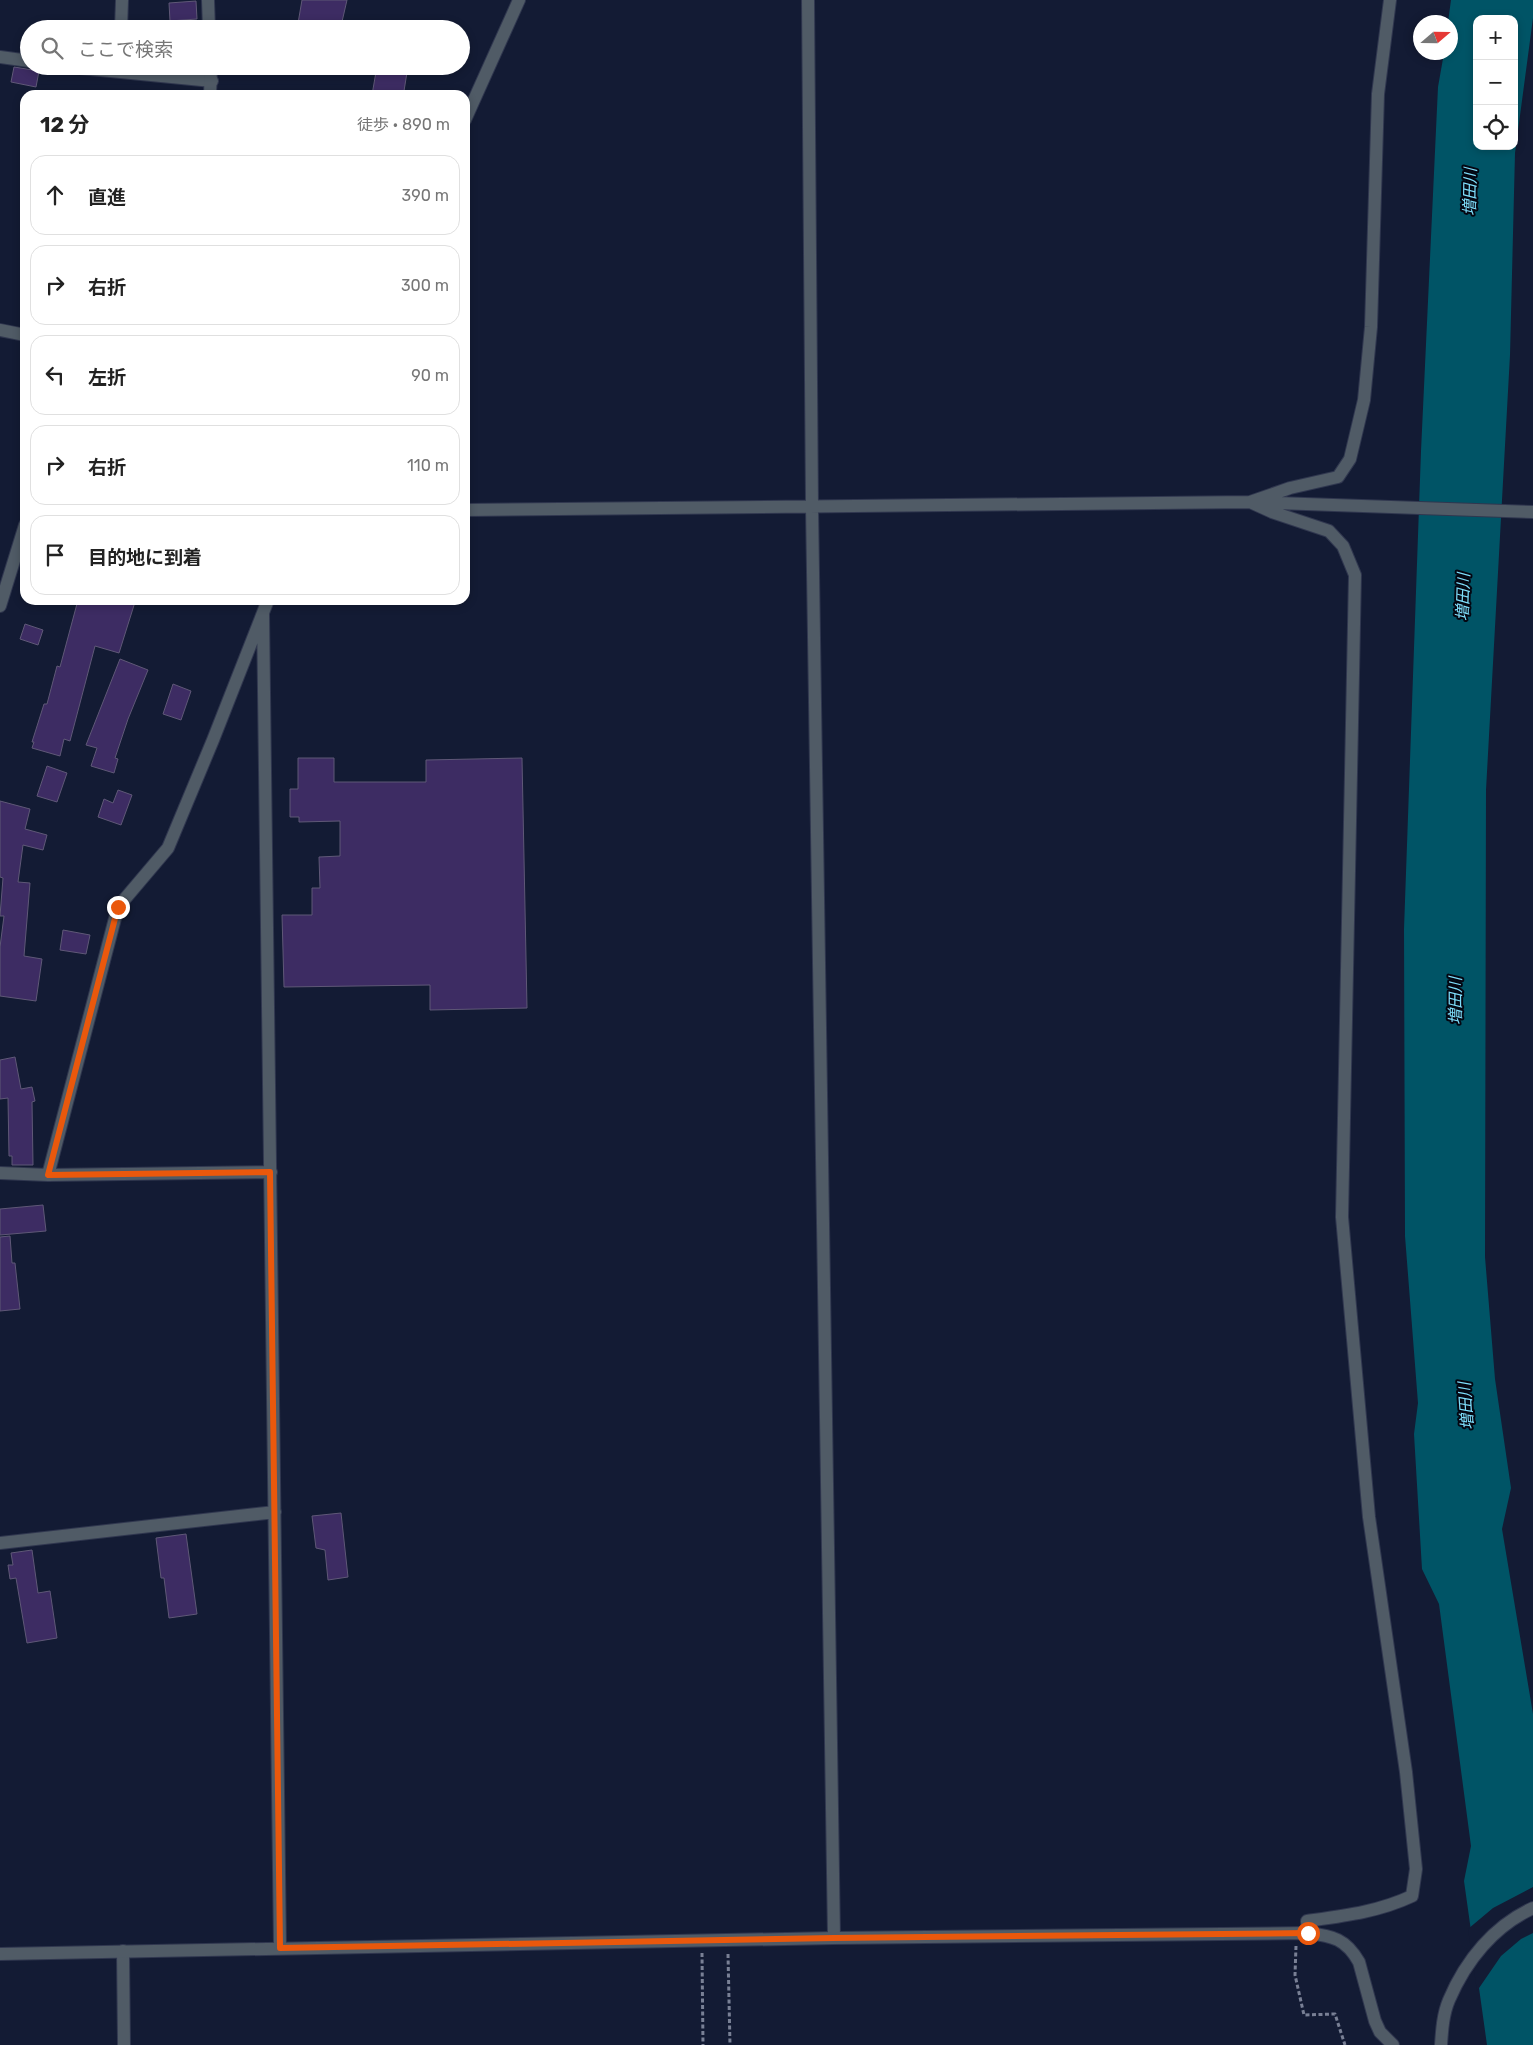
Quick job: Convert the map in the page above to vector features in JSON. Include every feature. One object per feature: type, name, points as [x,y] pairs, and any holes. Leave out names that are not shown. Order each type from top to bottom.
[{"type":"street","points":[[121,20],[122,0]]},
{"type":"street","points":[[208,0],[209,20]]},
{"type":"street","points":[[470,109],[519,0]]},
{"type":"street","points":[[808,0],[812,507],[834,1938]]},
{"type":"street","points":[[1250,502],[1290,488],[1338,477],[1350,459],[1364,400],[1371,327],[1378,94],[1390,0]]},
{"type":"street","points":[[0,57],[20,60]]},
{"type":"street","points":[[166,75],[212,81]]},
{"type":"street","points":[[211,90],[212,75]]},
{"type":"street","points":[[0,330],[20,333]]},
{"type":"street","points":[[1250,502],[1272,512],[1329,531],[1343,546],[1356,575],[1342,1217],[1369,1517],[1406,1772],[1416,1869],[1412,1896],[1395,1904],[1362,1914],[1306,1922],[1303,1933]]},
{"type":"street","points":[[470,510],[1250,502],[1531,512]]},
{"type":"street","points":[[0,606],[20,541]]},
{"type":"street","points":[[48,1175],[118,907],[168,848],[266,605]]},
{"type":"street","points":[[263,612],[280,1948]]},
{"type":"street","points":[[0,1173],[48,1175],[270,1172]]},
{"type":"street","points":[[0,1543],[274,1512]]},
{"type":"street","points":[[1441,2045],[1443,2021],[1449,2000],[1476,1952],[1495,1932],[1533,1908]]},
{"type":"street","points":[[0,1954],[834,1938],[1303,1933],[1336,1938],[1354,1952],[1360,1962],[1375,2021],[1380,2032],[1393,2045]]},
{"type":"street","points":[[123,1951],[124,2045]]},
{"type":"path","points":[[1303,1933],[1295,1975],[1304,2015],[1335,2014],[1345,2045]]},
{"type":"path","points":[[728,1940],[730,2045]]},
{"type":"path","points":[[702,1941],[703,2045]]},
{"type":"water","name":"増田川","points":[[1451,0],[1533,0],[1533,18],[1518,130],[1518,15],[1473,15],[1473,150],[1515,150],[1510,355],[1486,790],[1485,1257],[1495,1379],[1511,1488],[1502,1529],[1533,1714],[1533,2045],[1487,2045],[1464,1881],[1471,1846],[1439,1604],[1422,1569],[1414,1434],[1418,1403],[1405,1236],[1404,929],[1421,451],[1438,87],[1443,60],[1458,60],[1458,15],[1449,15]]},
{"type":"pier","points":[[1533,1887],[1533,1933],[1521,1939],[1501,1956],[1477,1991],[1468,1929],[1493,1908]]},
{"type":"building","points":[[302,0],[347,0],[342,20],[299,20]]},
{"type":"building","points":[[196,1],[197,19],[170,20],[169,3]]},
{"type":"building","points":[[14,67],[20,68],[20,75],[38,75],[36,87],[11,82]]},
{"type":"building","points":[[375,75],[407,75],[404,90],[373,90]]},
{"type":"building","points":[[77,605],[134,605],[119,653],[95,646],[70,741],[64,739],[60,756],[32,748],[34,742],[32,742],[44,704],[47,704],[57,666],[60,667]]},
{"type":"building","points":[[25,624],[43,630],[38,645],[20,639]]},
{"type":"building","points":[[120,659],[148,670],[128,719],[115,758],[118,759],[114,773],[91,766],[97,748],[86,745]]},
{"type":"building","points":[[173,684],[191,691],[181,720],[163,714]]},
{"type":"building","points":[[298,758],[334,758],[334,782],[426,782],[426,760],[522,758],[527,1008],[430,1010],[430,985],[284,987],[282,915],[312,915],[312,888],[320,888],[319,857],[340,856],[340,821],[299,822],[299,817],[290,817],[290,789],[298,789]]},
{"type":"building","points":[[47,766],[67,773],[57,802],[37,796]]},
{"type":"building","points":[[118,790],[132,795],[121,825],[98,817],[104,799],[113,803]]},
{"type":"building","points":[[0,801],[30,809],[25,829],[47,835],[43,850],[23,845],[18,882],[30,883],[24,956],[42,959],[36,1001],[0,996],[0,947],[4,916],[0,916],[3,878],[0,877]]},
{"type":"building","points":[[63,930],[90,935],[86,954],[60,950]]},
{"type":"building","points":[[15,1057],[21,1089],[32,1087],[35,1101],[32,1102],[33,1165],[12,1165],[12,1156],[9,1156],[8,1098],[0,1099],[0,1060]]},
{"type":"building","points":[[43,1205],[46,1231],[0,1235],[0,1209]]},
{"type":"building","points":[[10,1236],[12,1263],[15,1263],[20,1309],[0,1311],[0,1237]]},
{"type":"building","points":[[341,1513],[348,1577],[328,1580],[325,1550],[316,1548],[312,1516]]},
{"type":"building","points":[[186,1534],[197,1614],[169,1618],[156,1538]]},
{"type":"building","points":[[32,1550],[38,1593],[50,1591],[57,1638],[27,1643],[16,1578],[10,1579],[8,1565],[13,1565],[11,1553]]},
{"type":"route","points":[[118,907],[48,1175],[270,1172],[280,1948],[834,1938],[1308,1933]]}]
